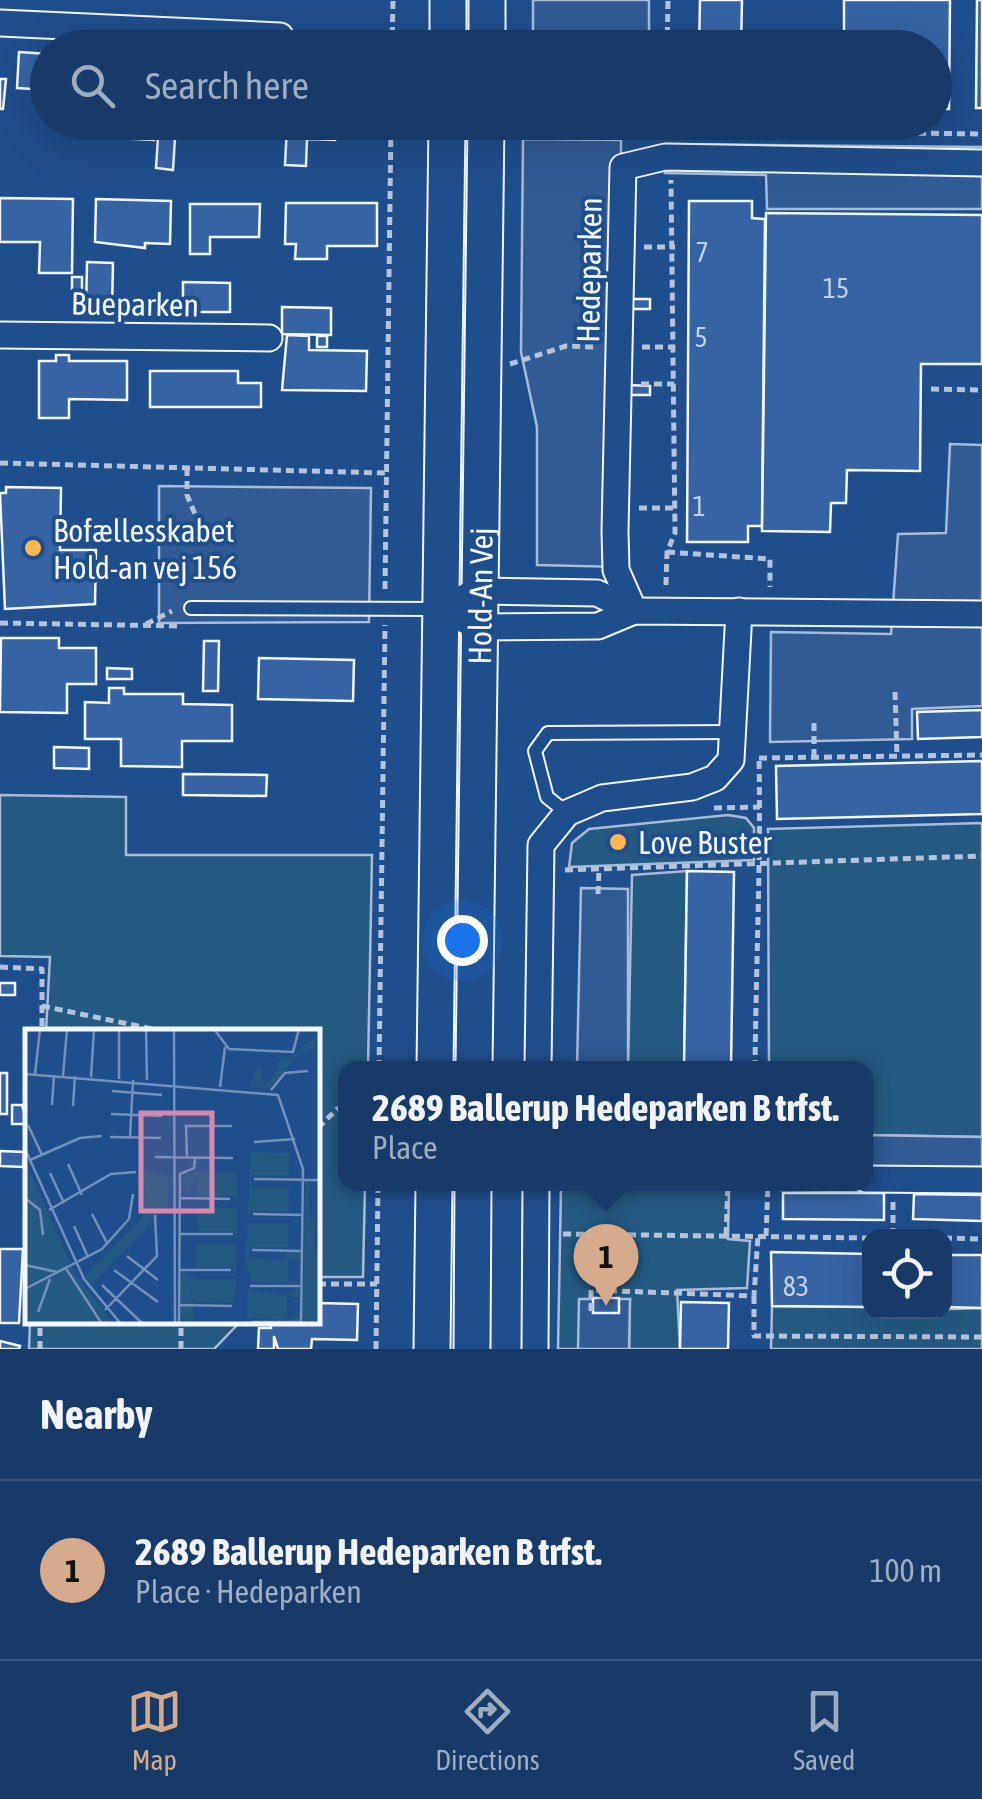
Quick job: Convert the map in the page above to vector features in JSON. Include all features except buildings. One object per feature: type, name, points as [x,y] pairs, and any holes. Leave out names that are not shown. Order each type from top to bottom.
[{"type":"street","points":[[448,0],[448,30]]},
{"type":"street","points":[[487,0],[487,30]]},
{"type":"street","points":[[0,23],[151,30]]},
{"type":"street","name":"Hold-An Vej","points":[[435,1061],[447,140]]},
{"type":"street","name":"Hold-An Vej","points":[[474,1061],[486,140]]},
{"type":"street","name":"Hedeparken","points":[[634,610],[616,570],[615,531],[624,167],[665,157],[982,163]]},
{"type":"street","name":"Bueparken","points":[[0,335],[270,338]]},
{"type":"street","points":[[440,609],[480,590],[597,593],[634,610],[982,614]]},
{"type":"street","points":[[440,609],[479,627],[598,626],[634,610]]},
{"type":"street","points":[[538,1061],[540,845],[567,814],[602,798],[661,793],[715,778],[731,760],[739,611]]},
{"type":"street","points":[[873,1178],[982,1180]]},
{"type":"street","points":[[432,1349],[434,1191]]},
{"type":"street","points":[[472,1349],[473,1191]]},
{"type":"street","points":[[535,1349],[536,1191]]},
{"type":"lane","name":"Hold-An Vej","points":[[192,608],[440,609]]},
{"type":"lane","points":[[567,814],[547,796],[536,751],[548,733],[734,732]]},
{"type":"path","points":[[392,30],[393,0]]},
{"type":"path","points":[[667,30],[668,0]]},
{"type":"path","points":[[665,157],[675,190],[676,533],[667,552],[665,572]]},
{"type":"path","points":[[504,366],[546,351]]},
{"type":"path","points":[[649,384],[674,384]]},
{"type":"path","points":[[931,389],[982,390]]},
{"type":"path","points":[[0,464],[385,472]]},
{"type":"path","points":[[187,468],[187,495],[194,514]]},
{"type":"path","points":[[646,508],[674,508]]},
{"type":"path","points":[[667,552],[770,559],[770,587]]},
{"type":"path","points":[[144,625],[167,612],[192,608]]},
{"type":"path","points":[[896,692],[897,756]]},
{"type":"path","points":[[814,721],[814,758]]},
{"type":"path","points":[[754,1061],[761,861],[760,740]]},
{"type":"path","points":[[759,758],[982,755]]},
{"type":"path","points":[[700,809],[760,807]]},
{"type":"path","points":[[561,858],[560,870],[982,856]]},
{"type":"path","points":[[598,894],[599,868]]},
{"type":"path","points":[[0,968],[42,969],[42,1029]]},
{"type":"path","points":[[42,1006],[153,1029]]},
{"type":"path","points":[[320,1126],[338,1109]]},
{"type":"path","points":[[376,1349],[378,1191]]},
{"type":"path","points":[[726,1236],[728,1191]]},
{"type":"path","points":[[766,1236],[768,1191]]},
{"type":"path","points":[[892,1216],[892,1229]]},
{"type":"path","points":[[536,1234],[862,1238]]},
{"type":"path","points":[[754,1349],[758,1236]]},
{"type":"path","points":[[952,1238],[982,1239]]},
{"type":"path","points":[[320,1284],[377,1284]]},
{"type":"path","points":[[591,1311],[591,1290],[754,1296]]},
{"type":"path","points":[[754,1336],[982,1337]]},
{"type":"shaded area","points":[[533,0],[649,0],[649,30],[533,30]]},
{"type":"shaded area","points":[[523,140],[621,140],[621,567],[537,565],[537,427],[521,352]]},
{"type":"shaded area","points":[[666,144],[982,147],[982,209],[767,209],[766,175],[665,173]]},
{"type":"shaded area","points":[[950,444],[982,445],[982,706],[912,709],[912,739],[770,742],[771,632],[891,634],[898,534],[946,533]]},
{"type":"shaded area","points":[[159,486],[371,488],[369,622],[159,623]]},
{"type":"shaded area","points":[[0,795],[126,797],[126,855],[372,855],[368,1061],[338,1061],[338,1191],[365,1191],[363,1277],[320,1277],[320,1029],[46,1029],[50,957],[0,956]]},
{"type":"shaded area","points":[[728,815],[746,818],[754,828],[754,860],[569,867],[572,843],[589,829]]},
{"type":"shaded area","points":[[982,823],[982,1137],[873,1135],[873,1061],[769,1061],[768,829]]},
{"type":"shaded area","points":[[687,871],[684,1061],[628,1061],[632,875]]},
{"type":"shaded area","points":[[581,888],[628,889],[628,1061],[577,1061]]},
{"type":"shaded area","points":[[873,1135],[982,1137],[982,1193],[847,1191],[873,1191]]},
{"type":"shaded area","points":[[561,1191],[729,1191],[728,1239],[750,1241],[747,1288],[677,1290],[680,1349],[629,1349],[630,1300],[578,1349],[558,1349]]},
{"type":"shaded area","points":[[579,1299],[630,1299],[629,1349],[578,1349]]},
{"type":"shaded area","points":[[772,1306],[862,1307],[862,1319],[952,1319],[952,1309],[982,1308],[982,1349],[771,1349]]},
{"type":"shaded area","points":[[30,1324],[238,1324],[214,1349],[29,1349]]},
{"type":"place","name":"Bofællesskabet Hold-an vej 156","points":[[33,548]]},
{"type":"place","name":"Love Buster","points":[[618,842]]},
{"type":"place","name":"2689 Ballerup Hedeparken B trfst.","points":[[606,1306]]}]
